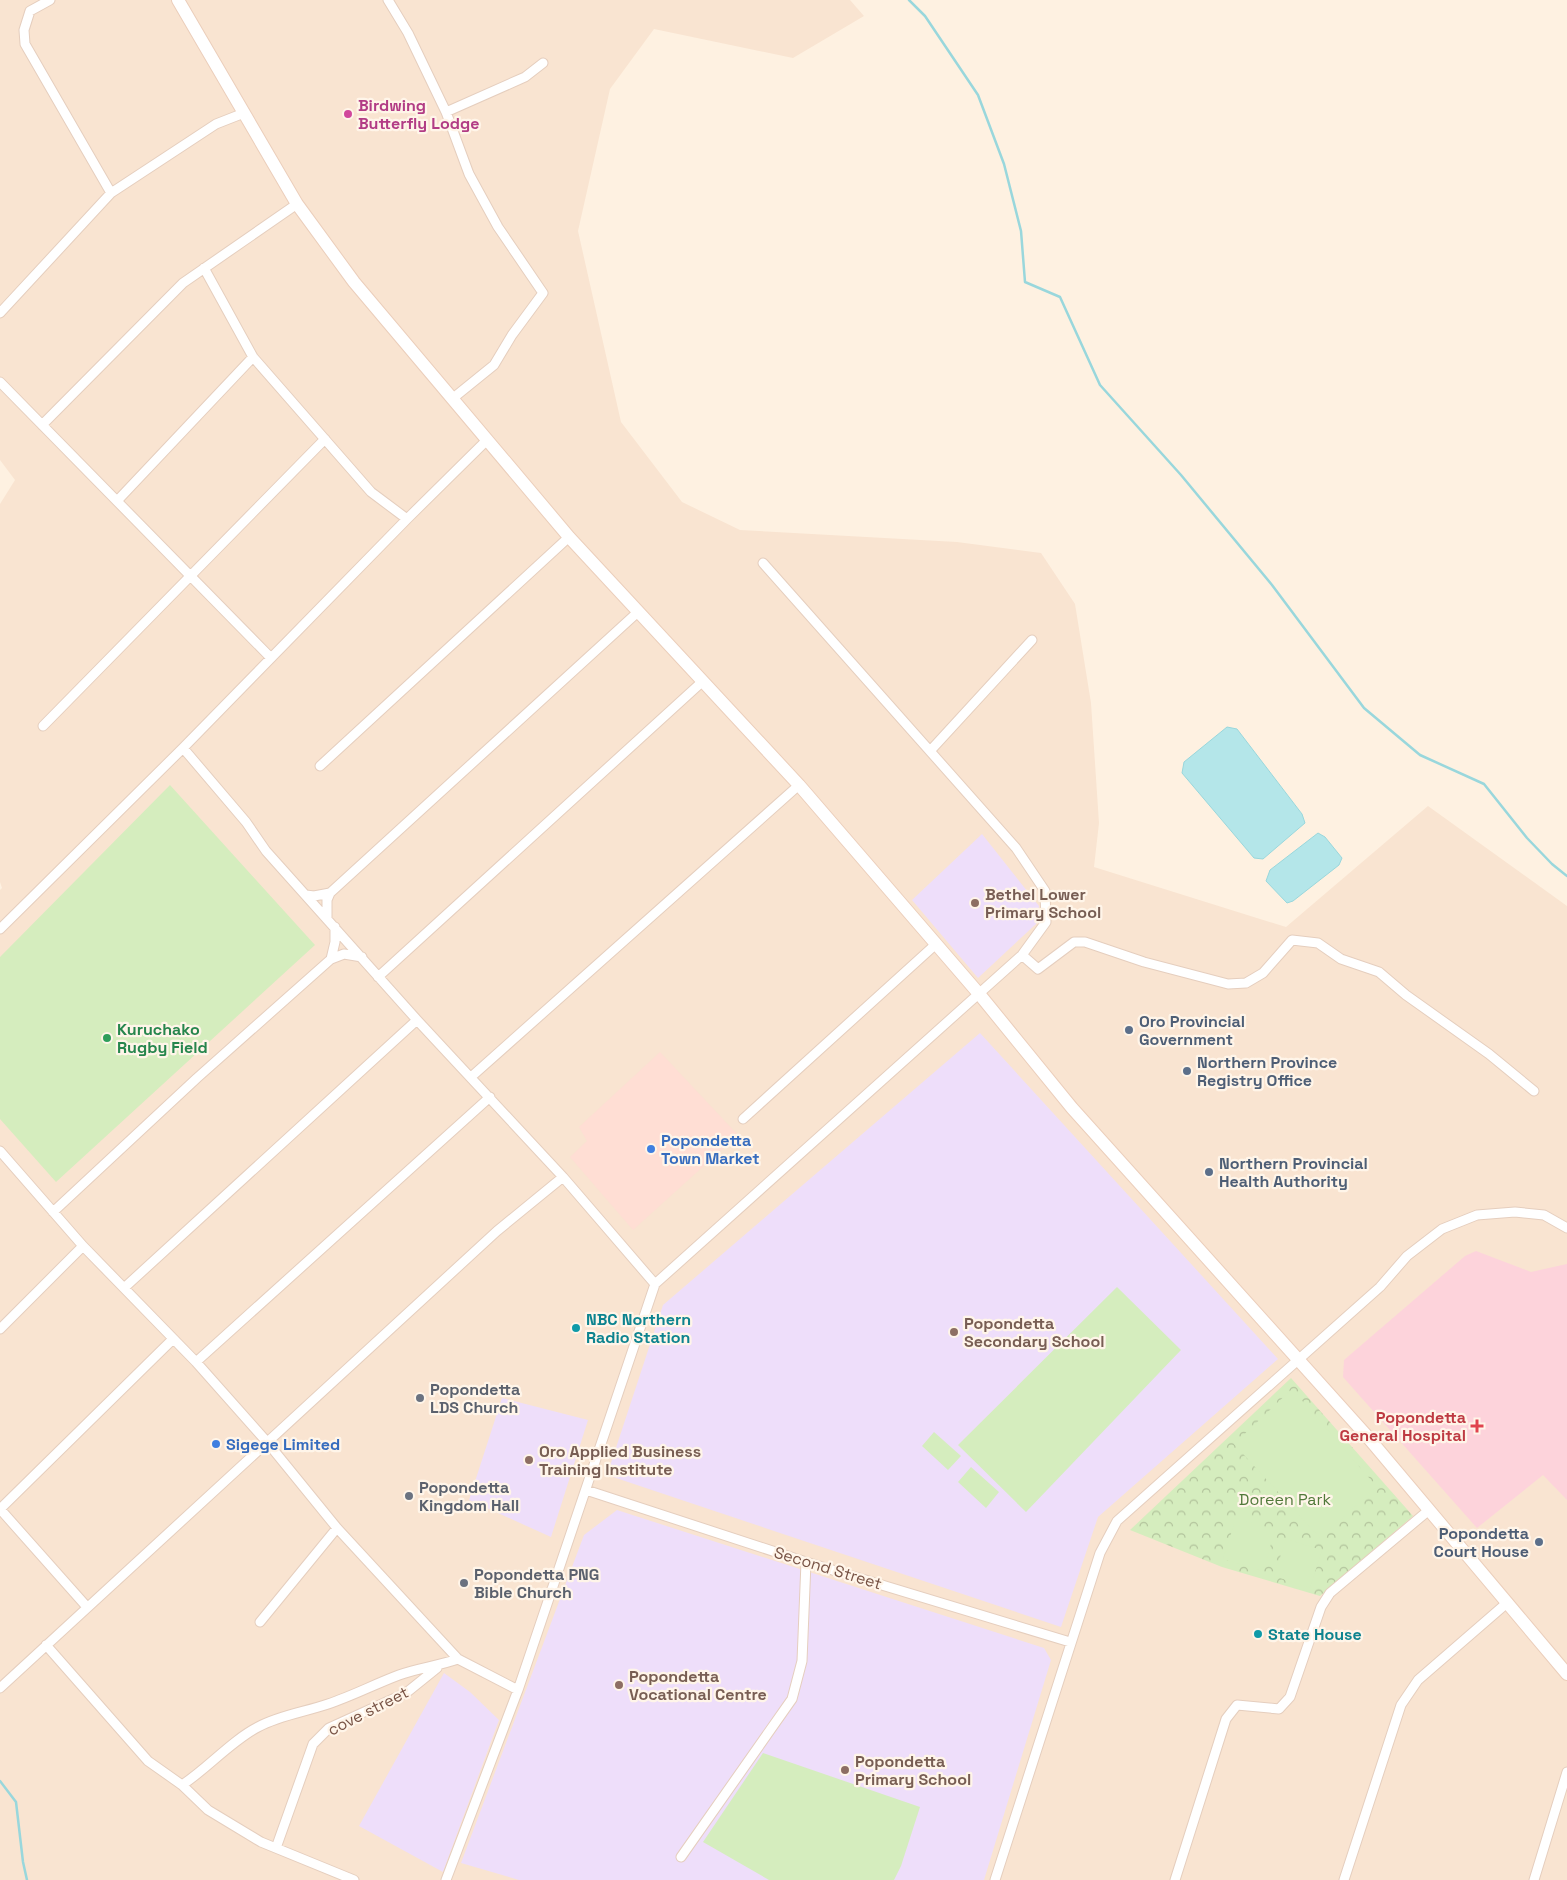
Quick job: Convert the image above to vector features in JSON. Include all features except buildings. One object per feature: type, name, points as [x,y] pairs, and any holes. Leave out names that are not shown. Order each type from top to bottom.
[{"type":"main road","points":[[178,0],[297,204],[354,282],[569,537],[799,785],[980,995],[1072,1108],[1366,1435],[1567,1674]]},
{"type":"street","points":[[50,0],[30,11],[24,30],[25,44],[111,193]]},
{"type":"street","points":[[388,0],[408,33],[446,112],[468,174],[498,227],[543,293],[512,335],[494,365],[452,399]]},
{"type":"street","points":[[446,112],[525,77],[544,63]]},
{"type":"street","points":[[0,313],[111,193],[216,124],[244,113]]},
{"type":"street","points":[[42,426],[183,283],[297,204]]},
{"type":"street","points":[[204,268],[253,357],[371,492],[407,519]]},
{"type":"street","points":[[117,501],[253,357]]},
{"type":"street","points":[[0,382],[271,658]]},
{"type":"street","points":[[43,726],[325,439]]},
{"type":"street","points":[[0,929],[183,748],[487,440]]},
{"type":"street","points":[[320,766],[569,537]]},
{"type":"street","points":[[446,1880],[518,1690],[655,1284],[980,995],[1022,955],[1046,922],[1044,891],[1016,848],[762,563]]},
{"type":"street","points":[[327,918],[327,900],[330,893],[639,612]]},
{"type":"street","points":[[930,751],[1032,640]]},
{"type":"street","points":[[378,977],[704,682]]},
{"type":"street","points":[[183,748],[246,822],[266,851],[417,1020],[563,1177],[655,1284]]},
{"type":"street","points":[[471,1077],[799,785]]},
{"type":"street","points":[[306,895],[314,896],[330,893]]},
{"type":"street","points":[[331,959],[335,942],[335,928]]},
{"type":"street","points":[[1022,955],[1038,969],[1074,942],[1084,942],[1144,962],[1228,984],[1246,983],[1263,973],[1292,940],[1318,943],[1341,959],[1379,972],[1406,995],[1489,1054],[1534,1091]]},
{"type":"street","points":[[743,1119],[936,944]]},
{"type":"street","points":[[53,1212],[197,1078],[331,959],[344,954],[362,957]]},
{"type":"street","points":[[124,1288],[417,1020]]},
{"type":"street","points":[[196,1362],[490,1097]]},
{"type":"street","points":[[0,1151],[83,1246],[196,1362],[267,1442],[337,1528],[458,1659],[518,1690]]},
{"type":"street","points":[[0,1688],[497,1231],[563,1177]]},
{"type":"street","points":[[995,1880],[1100,1553],[1117,1521],[1380,1287],[1407,1256],[1442,1229],[1477,1215],[1515,1212],[1544,1215],[1567,1228]]},
{"type":"street","points":[[0,1329],[83,1246]]},
{"type":"street","points":[[87,1607],[0,1509],[173,1339]]},
{"type":"street","name":"Second Street","points":[[586,1490],[806,1562],[1070,1642]]},
{"type":"street","points":[[1175,1880],[1226,1719],[1238,1705],[1279,1709],[1290,1697],[1322,1607],[1330,1593],[1429,1510]]},
{"type":"street","points":[[260,1622],[337,1528]]},
{"type":"street","points":[[681,1857],[792,1699],[802,1661],[806,1562]]},
{"type":"street","points":[[1344,1880],[1401,1705],[1418,1680],[1508,1602]]},
{"type":"street","points":[[46,1644],[148,1760],[182,1785],[208,1810],[261,1842],[354,1880]]},
{"type":"street","points":[[182,1785],[258,1727],[300,1711],[327,1704],[400,1674],[439,1666],[458,1659]]},
{"type":"street","name":"cove street","points":[[276,1848],[313,1744],[329,1728],[406,1694],[439,1666]]},
{"type":"street","points":[[1534,1880],[1567,1772]]},
{"type":"shaded area","points":[[0,0],[850,0],[864,16],[793,58],[654,29],[610,89],[578,231],[621,422],[682,502],[740,530],[957,542],[1041,553],[1075,604],[1091,703],[1099,823],[1094,867],[1286,927],[1428,806],[1567,906],[1567,1880],[0,1880],[0,890],[2,888],[0,882],[0,504],[15,480],[0,460]]},
{"type":"shaded area","name":"Bethel Lower Primary School","points":[[982,834],[1039,906],[1036,924],[978,978],[912,900]]},
{"type":"shaded area","name":"Popondetta Secondary School","points":[[980,1033],[1278,1359],[1098,1517],[1061,1627],[607,1475],[663,1305]]},
{"type":"shaded area","name":"Popondetta Town Market","points":[[660,1052],[738,1135],[633,1230],[570,1157],[587,1141],[579,1127]]},
{"type":"shaded area","name":"Popondetta General Hospital","points":[[1476,1251],[1531,1272],[1567,1264],[1567,1500],[1543,1475],[1477,1528],[1343,1377],[1344,1360],[1465,1256]]},
{"type":"shaded area","name":"Oro Applied Business Training Institute","points":[[502,1398],[588,1420],[551,1537],[469,1500]]},
{"type":"shaded area","name":"Popondetta Primary School","points":[[617,1510],[1044,1648],[1051,1660],[984,1880],[519,1880],[461,1863],[584,1535]]},
{"type":"shaded area","points":[[444,1673],[470,1692],[499,1720],[443,1872],[359,1826]]},
{"type":"green space","name":"Kuruchako Rugby Field","points":[[170,785],[315,945],[56,1182],[0,1119],[0,957]]},
{"type":"green space","points":[[1117,1287],[1181,1350],[1026,1512],[958,1445]]},
{"type":"green space","name":"Doreen Park","points":[[1291,1378],[1413,1516],[1320,1596],[1222,1567],[1130,1530]]},
{"type":"green space","points":[[1292,1389],[1377,1487],[1320,1538],[1234,1444]]},
{"type":"green space","points":[[934,1432],[961,1456],[948,1470],[922,1446]]},
{"type":"green space","points":[[971,1467],[999,1492],[986,1508],[958,1482]]},
{"type":"green space","points":[[1236,1518],[1275,1530],[1263,1571],[1223,1559]]},
{"type":"green space","points":[[1286,1539],[1322,1550],[1310,1588],[1274,1576]]},
{"type":"green space","points":[[763,1753],[920,1807],[901,1866],[894,1880],[769,1880],[703,1842]]},
{"type":"water","points":[[1227,727],[1237,729],[1302,814],[1305,823],[1263,859],[1254,858],[1182,773],[1184,762]]},
{"type":"water","points":[[1318,833],[1325,837],[1342,858],[1339,865],[1293,901],[1287,903],[1266,881],[1270,870]]},
{"type":"waterway","points":[[909,0],[925,16],[978,95],[1004,164],[1021,231],[1025,282],[1060,297],[1100,385],[1181,475],[1272,585],[1364,708],[1420,755],[1484,784],[1527,838],[1552,864],[1567,876]]},
{"type":"waterway","points":[[0,1781],[16,1802],[27,1880]]},
{"type":"place","name":"Birdwing Butterfly Lodge","points":[[348,114]]},
{"type":"place","name":"Bethel Lower Primary School","points":[[975,903]]},
{"type":"place","name":"Oro Provincial Government","points":[[1129,1030]]},
{"type":"place","name":"Kuruchako Rugby Field","points":[[107,1038]]},
{"type":"place","name":"Northern Province Registry Office","points":[[1187,1071]]},
{"type":"place","name":"Popondetta Town Market","points":[[651,1149]]},
{"type":"place","name":"Northern Provincial Health Authority","points":[[1209,1172]]},
{"type":"place","name":"NBC Northern Radio Station","points":[[576,1328]]},
{"type":"place","name":"Popondetta Secondary School","points":[[954,1332]]},
{"type":"place","name":"Popondetta LDS Church","points":[[420,1398]]},
{"type":"place","name":"Popondetta General Hospital","points":[[1477,1426]]},
{"type":"place","name":"Sigege Limited","points":[[216,1444]]},
{"type":"place","name":"Oro Applied Business Training Institute","points":[[529,1460]]},
{"type":"place","name":"Popondetta Kingdom Hall","points":[[409,1496]]},
{"type":"place","name":"Popondetta Court House","points":[[1539,1542]]},
{"type":"place","name":"Popondetta PNG Bible Church","points":[[464,1583]]},
{"type":"place","name":"State House","points":[[1258,1634]]},
{"type":"place","name":"Popondetta Vocational Centre","points":[[619,1685]]},
{"type":"place","name":"Popondetta Primary School","points":[[845,1770]]}]
